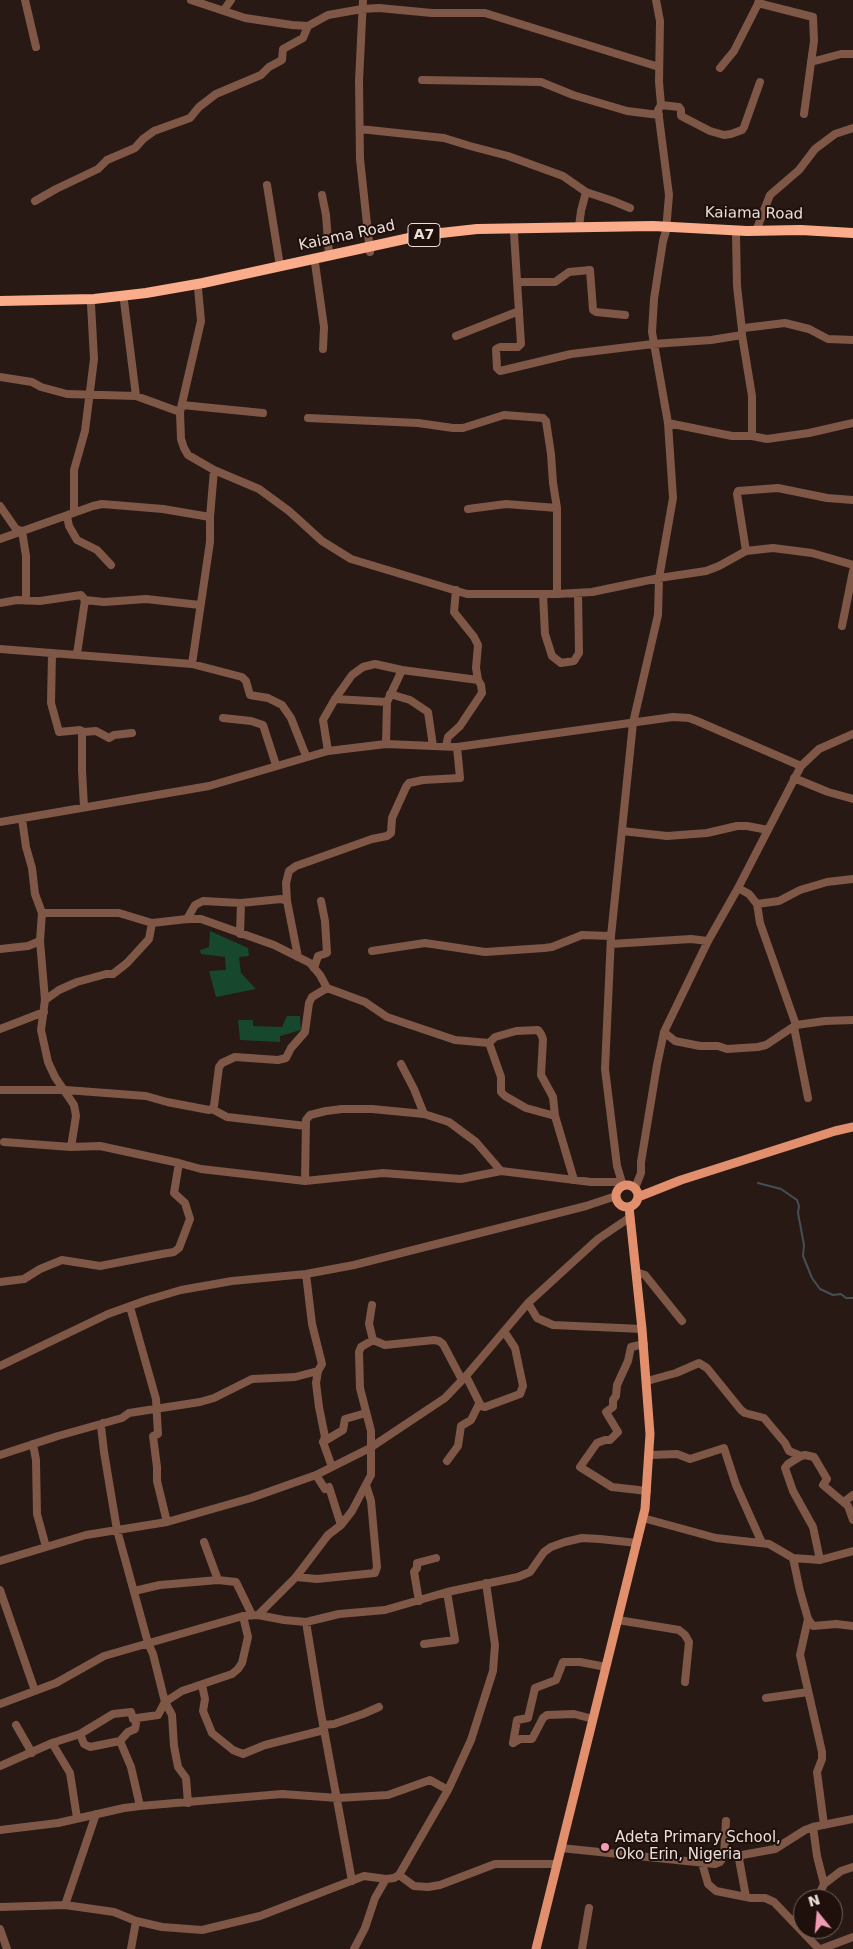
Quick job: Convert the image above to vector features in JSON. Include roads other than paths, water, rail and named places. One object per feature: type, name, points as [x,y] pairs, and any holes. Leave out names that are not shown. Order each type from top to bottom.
[{"type":"highway","name":"Kaiama Road","points":[[0,305],[92,304],[124,301],[198,288],[315,263],[423,235],[459,230],[580,226],[756,231],[801,230],[853,233]]},
{"type":"highway","name":"Kaiama Road","points":[[0,301],[111,297],[203,283],[329,255],[475,234],[666,228],[736,234],[792,234],[853,238]]},
{"type":"main road","points":[[636,1192],[633,1205],[628,1206],[618,1203],[616,1196],[623,1184],[636,1192],[664,1186],[835,1131],[853,1127]]},
{"type":"main road","points":[[536,1949],[637,1543],[647,1490],[650,1455],[647,1381],[628,1206]]},
{"type":"street","points":[[25,0],[36,46]]},
{"type":"street","points":[[191,0],[245,18],[292,26],[308,26],[328,15],[362,9],[379,8],[432,13],[485,13],[659,66]]},
{"type":"street","points":[[224,10],[231,0]]},
{"type":"street","points":[[363,0],[359,81],[360,159],[370,249]]},
{"type":"street","points":[[4,1142],[71,1147],[100,1146],[201,1169],[305,1181],[383,1173],[460,1179],[502,1172],[623,1184],[617,1166],[605,1069],[611,940],[633,723],[658,615],[659,578],[673,498],[668,423],[652,332],[654,298],[669,211],[668,180],[658,115],[661,105],[659,66],[660,21],[656,0]]},
{"type":"street","points":[[720,68],[734,51],[759,1],[787,11],[812,16],[814,41],[804,114]]},
{"type":"street","points":[[35,201],[56,188],[98,169],[107,160],[135,148],[154,131],[187,119],[216,94],[258,77],[269,67],[280,61],[282,49],[303,38],[308,26]]},
{"type":"street","points":[[811,62],[841,54],[853,54]]},
{"type":"street","points":[[422,80],[541,82],[573,95],[627,111],[658,115]]},
{"type":"street","points":[[661,105],[679,107],[681,110],[680,116],[710,131],[724,135],[731,134],[742,130],[744,127],[760,82]]},
{"type":"street","points":[[756,231],[770,195],[799,170],[815,149],[835,134],[853,128]]},
{"type":"street","points":[[360,129],[444,138],[508,156],[563,176],[586,192],[613,200],[630,208]]},
{"type":"street","points":[[267,185],[280,266]]},
{"type":"street","points":[[580,226],[581,211],[586,192]]},
{"type":"street","points":[[322,195],[329,255]]},
{"type":"street","points":[[514,233],[520,344],[518,347],[500,347],[496,349],[497,368],[500,371],[571,354],[653,344],[712,340],[742,332],[750,326],[785,323],[809,328],[828,338],[853,340]]},
{"type":"street","points":[[736,234],[737,286],[752,396],[752,436]]},
{"type":"street","points":[[315,263],[324,327],[323,349]]},
{"type":"street","points":[[517,282],[555,282],[569,272],[590,270],[593,310],[596,312],[625,314]]},
{"type":"street","points":[[198,288],[201,321],[181,408],[181,439],[184,448],[188,455],[214,470],[259,489],[322,541],[351,559],[467,594],[578,594],[592,592],[659,578],[706,571],[746,551],[773,548],[812,553],[853,565]]},
{"type":"street","points":[[124,301],[136,396]]},
{"type":"street","points":[[74,512],[74,470],[85,431],[94,359],[92,304]]},
{"type":"street","points":[[456,336],[519,311]]},
{"type":"street","points":[[0,377],[32,382],[41,387],[67,394],[136,396],[181,408],[263,414]]},
{"type":"street","points":[[308,418],[418,423],[463,428],[504,415],[541,417],[546,421],[557,508],[557,594]]},
{"type":"street","points":[[668,423],[732,436],[752,436],[766,439],[787,437],[853,423]]},
{"type":"street","points":[[192,664],[210,542],[214,470]]},
{"type":"street","points":[[746,551],[738,491],[778,488],[827,498],[853,500]]},
{"type":"street","points":[[0,539],[74,512],[102,504],[146,507],[210,517]]},
{"type":"street","points":[[468,509],[506,504],[557,508]]},
{"type":"street","points":[[0,506],[16,529],[22,532]]},
{"type":"street","points":[[67,516],[69,526],[77,540],[96,550],[111,565]]},
{"type":"street","points":[[22,532],[26,556],[26,601]]},
{"type":"street","points":[[842,626],[853,571]]},
{"type":"street","points":[[446,746],[448,737],[460,726],[482,693],[476,668],[478,645],[454,612],[456,590]]},
{"type":"street","points":[[543,594],[545,634],[552,656],[561,663],[574,662],[579,653],[578,594]]},
{"type":"street","points":[[0,603],[81,595],[85,600],[104,602],[146,599],[200,605]]},
{"type":"street","points":[[77,654],[85,600]]},
{"type":"street","points":[[0,649],[192,664],[242,677],[246,681],[250,695],[268,698],[282,705],[291,718],[306,756]]},
{"type":"street","points":[[52,653],[50,703],[59,732],[96,731],[109,738],[114,735],[132,733]]},
{"type":"street","points":[[328,751],[323,720],[352,675],[363,666],[375,664],[402,670],[478,680]]},
{"type":"street","points":[[386,744],[389,698],[402,670]]},
{"type":"street","points":[[335,699],[389,698],[410,700],[428,712],[433,746]]},
{"type":"street","points":[[0,822],[209,786],[306,756],[357,746],[386,744],[457,747],[674,716],[689,718],[801,766]]},
{"type":"street","points":[[224,718],[250,721],[263,725],[276,765]]},
{"type":"street","points":[[84,732],[82,734],[84,807]]},
{"type":"street","points":[[636,1192],[641,1173],[657,1065],[664,1032],[708,941],[738,888],[801,766],[819,749],[853,734]]},
{"type":"street","points":[[298,957],[287,901],[286,883],[289,871],[296,866],[387,836],[391,833],[392,818],[409,783],[460,778],[457,747]]},
{"type":"street","points":[[794,778],[828,792],[853,799]]},
{"type":"street","points":[[22,818],[35,894],[42,913],[40,941],[46,1000],[41,1030],[48,1062],[55,1077],[66,1090],[74,1104],[76,1116],[71,1147]]},
{"type":"street","points":[[622,832],[667,836],[707,833],[737,826],[768,830]]},
{"type":"street","points":[[757,904],[779,901],[800,890],[827,882],[853,879]]},
{"type":"street","points":[[738,888],[749,894],[757,904],[760,923],[795,1026],[808,1098]]},
{"type":"street","points":[[186,919],[199,902],[241,904],[281,899],[287,901]]},
{"type":"street","points":[[314,968],[318,956],[327,953],[325,921],[322,914],[321,901]]},
{"type":"street","points":[[240,934],[241,904]]},
{"type":"street","points":[[42,913],[119,913],[152,923],[201,919],[274,945],[310,963],[320,975],[327,988],[365,1002],[387,1017],[455,1040],[489,1043]]},
{"type":"street","points":[[46,1000],[59,990],[77,982],[106,974],[113,974],[127,963],[149,939],[152,923]]},
{"type":"street","points":[[372,951],[425,943],[486,952],[544,948],[582,936],[611,940],[691,939],[708,941]]},
{"type":"street","points":[[0,949],[28,946],[40,941]]},
{"type":"street","points":[[212,1109],[219,1067],[222,1063],[236,1057],[278,1060],[286,1058],[291,1048],[305,1032],[309,1003],[312,997],[327,988]]},
{"type":"street","points":[[0,1029],[44,1012]]},
{"type":"street","points":[[664,1032],[670,1038],[700,1046],[727,1048],[758,1047],[795,1026],[825,1021],[853,1020]]},
{"type":"street","points":[[489,1043],[495,1037],[516,1031],[538,1030],[541,1034],[543,1039],[541,1075],[554,1097],[555,1116],[574,1180]]},
{"type":"street","points":[[489,1043],[498,1064],[502,1092],[505,1096],[526,1108],[555,1116]]},
{"type":"street","points":[[401,1064],[424,1114]]},
{"type":"street","points":[[0,1090],[66,1090],[146,1096],[167,1102],[212,1109],[227,1117],[306,1126]]},
{"type":"street","points":[[305,1181],[306,1120],[310,1115],[326,1110],[372,1109],[424,1114],[449,1122],[476,1142],[502,1172]]},
{"type":"street","points":[[0,1282],[24,1279],[40,1269],[62,1260],[100,1266],[174,1252],[179,1248],[190,1219],[185,1203],[174,1193],[179,1163]]},
{"type":"street","points":[[0,1366],[108,1314],[181,1290],[232,1281],[306,1274],[354,1265],[586,1206],[616,1196]]},
{"type":"street","points":[[0,1560],[86,1535],[167,1522],[251,1498],[316,1475],[370,1448],[445,1398],[528,1303],[598,1239],[629,1218]]},
{"type":"street","points":[[636,1272],[645,1275],[682,1321]]},
{"type":"street","points":[[306,1274],[312,1324],[322,1364],[318,1371],[316,1383],[318,1406],[325,1437],[324,1442],[332,1467]]},
{"type":"street","points":[[528,1303],[537,1318],[553,1325],[642,1329]]},
{"type":"street","points":[[372,1305],[369,1324],[373,1340]]},
{"type":"street","points":[[130,1307],[157,1408],[158,1434],[153,1436],[157,1480],[167,1522]]},
{"type":"street","points":[[373,1340],[385,1345],[439,1341],[443,1344],[479,1404],[485,1407],[520,1394],[523,1386],[515,1348],[504,1331]]},
{"type":"street","points":[[255,1615],[271,1604],[296,1577],[328,1535],[352,1511],[366,1485],[370,1475],[371,1431],[360,1388],[359,1352],[362,1347],[373,1340]]},
{"type":"street","points":[[644,1344],[631,1347],[628,1361],[617,1385],[613,1407],[606,1412],[618,1432],[610,1440],[597,1443],[580,1467],[612,1487],[647,1490]]},
{"type":"street","points":[[647,1381],[676,1373],[699,1363],[706,1368],[741,1410],[745,1413],[764,1418],[785,1443],[789,1452],[801,1456],[814,1457],[827,1479],[823,1485],[848,1506],[853,1520]]},
{"type":"street","points":[[0,1456],[33,1444],[122,1418],[129,1413],[200,1402],[214,1398],[252,1379],[295,1377],[318,1371]]},
{"type":"street","points":[[447,1461],[458,1446],[461,1426],[471,1420],[479,1404]]},
{"type":"street","points":[[324,1442],[343,1430],[345,1419],[366,1413]]},
{"type":"street","points":[[103,1423],[104,1452],[117,1530],[148,1642],[154,1654],[165,1702],[172,1715],[174,1746],[178,1767],[186,1778],[188,1803]]},
{"type":"street","points":[[33,1444],[36,1460],[37,1514],[46,1547]]},
{"type":"street","points":[[650,1455],[677,1454],[690,1458],[724,1448],[736,1485],[762,1543]]},
{"type":"street","points":[[801,1456],[785,1468],[793,1491],[813,1527],[820,1560]]},
{"type":"street","points":[[316,1475],[325,1489],[329,1487],[341,1524]]},
{"type":"street","points":[[296,1577],[316,1579],[375,1573],[371,1501],[366,1485]]},
{"type":"street","points":[[844,1502],[853,1495]]},
{"type":"street","points":[[643,1518],[716,1538],[769,1544],[793,1558],[820,1560],[853,1551]]},
{"type":"street","points":[[0,1704],[56,1683],[104,1656],[243,1616],[255,1615],[306,1622],[339,1614],[385,1610],[447,1592],[518,1577],[530,1572],[544,1552],[565,1542],[582,1538],[637,1543]]},
{"type":"street","points":[[204,1542],[218,1580]]},
{"type":"street","points":[[419,1601],[414,1572],[417,1568],[417,1563],[436,1558]]},
{"type":"street","points":[[793,1558],[795,1574],[808,1619],[813,1626],[836,1624],[853,1626]]},
{"type":"street","points":[[134,1591],[160,1585],[218,1580],[236,1582],[255,1615]]},
{"type":"street","points":[[0,1907],[65,1905],[114,1912],[136,1921],[162,1927],[202,1930],[260,1916],[352,1881],[370,1876],[386,1879],[399,1875],[448,1790],[471,1740],[493,1671],[494,1645],[486,1583]]},
{"type":"street","points":[[424,1644],[455,1640],[447,1592]]},
{"type":"street","points":[[1,1595],[35,1691]]},
{"type":"street","points":[[0,1766],[52,1743],[80,1734],[114,1714],[131,1712],[133,1719],[158,1715],[165,1702],[185,1690],[232,1674],[238,1669],[248,1637],[243,1616]]},
{"type":"street","points":[[808,1619],[800,1655],[822,1752],[822,1759],[817,1772],[824,1825]]},
{"type":"street","points":[[618,1620],[680,1630],[689,1642],[685,1682]]},
{"type":"street","points":[[306,1622],[352,1881]]},
{"type":"street","points":[[594,1719],[574,1714],[547,1715],[543,1718],[532,1739],[520,1739],[512,1743],[517,1720],[528,1718],[535,1688],[556,1680],[563,1662],[580,1662],[606,1667]]},
{"type":"street","points":[[202,1684],[205,1700],[203,1711],[212,1732],[233,1750],[243,1754],[379,1707]]},
{"type":"street","points":[[766,1698],[808,1692]]},
{"type":"street","points":[[80,1734],[84,1744],[90,1748],[120,1741],[128,1732],[134,1729],[136,1718]]},
{"type":"street","points":[[16,1725],[32,1753]]},
{"type":"street","points":[[120,1741],[131,1767],[140,1806]]},
{"type":"street","points":[[52,1743],[70,1773],[77,1818]]},
{"type":"street","points":[[0,1830],[140,1806],[282,1794],[338,1798],[388,1795],[430,1780],[448,1790]]},
{"type":"street","points":[[65,1905],[96,1814]]},
{"type":"street","points":[[746,1897],[739,1859],[742,1855],[775,1849],[813,1827],[853,1819]]},
{"type":"street","points":[[561,1848],[715,1864],[720,1862],[724,1856],[726,1820]]},
{"type":"street","points":[[813,1827],[817,1856],[824,1884]]},
{"type":"street","points":[[702,1863],[708,1884],[716,1892],[765,1898],[774,1902],[820,1949],[853,1937]]},
{"type":"street","points":[[399,1875],[414,1886],[428,1888],[495,1864],[557,1864]]},
{"type":"street","points":[[822,1889],[824,1884],[840,1871],[853,1867]]},
{"type":"street","points":[[354,1949],[386,1879]]},
{"type":"street","points":[[582,1949],[589,1908]]},
{"type":"street","points":[[131,1949],[136,1921]]},
{"type":"street","points":[[0,1930],[7,1949]]},
{"type":"waterway","points":[[758,1183],[781,1189],[797,1200],[804,1245],[803,1256],[812,1278],[820,1289],[833,1295],[841,1294],[846,1298],[853,1298]]},
{"type":"place","name":"Adeta Primary School, Oko Erin, Nigeria","points":[[605,1847]]}]
